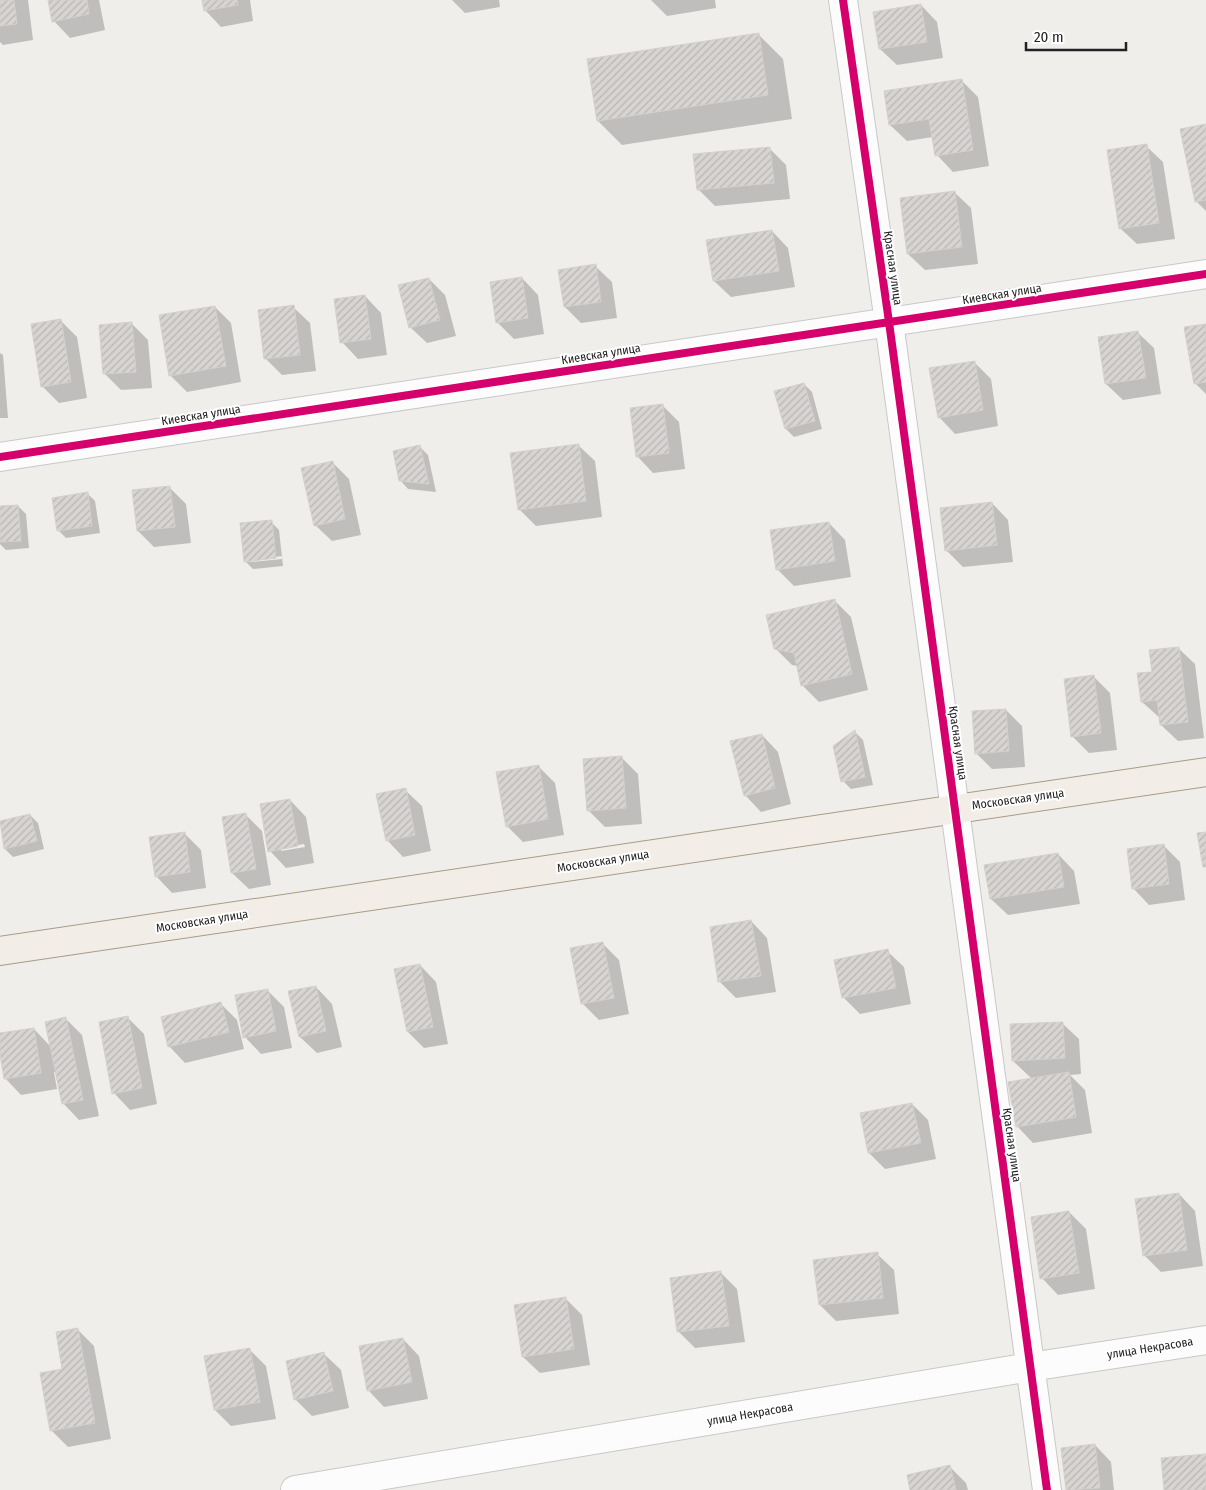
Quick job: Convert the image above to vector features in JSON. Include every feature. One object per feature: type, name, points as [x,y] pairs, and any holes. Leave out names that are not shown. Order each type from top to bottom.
[{"type":"main road","name":"Московская улица","points":[[0,951],[1206,772]]},
{"type":"street","name":"Красная улица","points":[[843,0],[889,322],[1047,1490]]},
{"type":"street","name":"Киевская улица","points":[[0,456],[1206,274]]},
{"type":"street","name":"улица Некрасова","points":[[295,1490],[1030,1367],[1206,1340]]},
{"type":"building","points":[[0,0],[14,0],[17,24],[0,26]]},
{"type":"building","points":[[48,0],[87,0],[89,14],[52,22]]},
{"type":"building","points":[[202,0],[237,0],[238,5],[204,11]]},
{"type":"building","points":[[921,4],[927,42],[879,49],[873,12]]},
{"type":"building","points":[[759,33],[768,95],[597,121],[587,59]]},
{"type":"building","points":[[962,79],[973,150],[935,156],[929,119],[889,125],[884,91]]},
{"type":"building","points":[[1206,124],[1206,200],[1195,202],[1180,129]]},
{"type":"building","points":[[1147,144],[1159,223],[1119,229],[1107,150]]},
{"type":"building","points":[[770,147],[774,183],[697,190],[693,154]]},
{"type":"building","points":[[955,191],[962,247],[907,254],[900,198]]},
{"type":"building","points":[[772,230],[779,271],[713,281],[706,240]]},
{"type":"building","points":[[596,264],[601,302],[564,307],[558,270]]},
{"type":"building","points":[[522,277],[528,318],[496,323],[490,282]]},
{"type":"building","points":[[429,278],[440,320],[409,328],[398,285]]},
{"type":"building","points":[[365,295],[371,339],[340,343],[334,299]]},
{"type":"building","points":[[294,305],[300,355],[264,359],[258,310]]},
{"type":"building","points":[[215,306],[226,366],[169,376],[159,315]]},
{"type":"building","points":[[61,319],[71,382],[41,387],[31,324]]},
{"type":"building","points":[[132,322],[136,372],[103,374],[99,325]]},
{"type":"building","points":[[1206,324],[1206,382],[1194,384],[1184,327]]},
{"type":"building","points":[[1138,331],[1146,378],[1105,384],[1098,337]]},
{"type":"building","points":[[975,361],[983,410],[938,418],[929,368]]},
{"type":"building","points":[[804,383],[815,421],[785,429],[774,391]]},
{"type":"building","points":[[663,404],[669,453],[636,457],[630,408]]},
{"type":"building","points":[[579,444],[586,501],[518,510],[510,453]]},
{"type":"building","points":[[420,445],[429,484],[399,481],[393,451]]},
{"type":"building","points":[[333,461],[345,519],[314,526],[301,468]]},
{"type":"building","points":[[170,486],[175,527],[137,531],[132,490]]},
{"type":"building","points":[[88,492],[92,526],[57,531],[52,498]]},
{"type":"building","points":[[992,502],[997,545],[945,551],[940,508]]},
{"type":"building","points":[[18,505],[21,541],[0,542],[0,506]]},
{"type":"building","points":[[272,520],[276,558],[244,562],[240,523]]},
{"type":"building","points":[[829,522],[835,561],[776,570],[770,530]]},
{"type":"building","points":[[835,599],[852,674],[801,686],[794,653],[774,649],[766,615]]},
{"type":"building","points":[[1179,647],[1188,722],[1160,725],[1157,700],[1141,702],[1137,673],[1152,672],[1149,650]]},
{"type":"building","points":[[1094,675],[1101,733],[1071,737],[1064,679]]},
{"type":"building","points":[[1006,709],[1009,751],[975,754],[972,711]]},
{"type":"building","points":[[855,730],[865,777],[841,782],[833,746]]},
{"type":"building","points":[[762,734],[775,788],[744,796],[730,741]]},
{"type":"building","points":[[622,756],[626,808],[587,811],[583,759]]},
{"type":"building","points":[[539,765],[548,819],[506,827],[496,772]]},
{"type":"building","points":[[406,788],[415,835],[386,841],[376,794]]},
{"type":"building","points":[[290,799],[298,846],[268,852],[260,804]]},
{"type":"building","points":[[246,813],[256,869],[231,873],[222,817]]},
{"type":"building","points":[[30,814],[37,841],[4,849],[0,821]]},
{"type":"building","points":[[185,832],[190,872],[155,877],[149,837]]},
{"type":"building","points":[[1206,832],[1206,867],[1203,867],[1197,833]]},
{"type":"building","points":[[1164,844],[1169,884],[1132,889],[1127,849]]},
{"type":"building","points":[[1058,853],[1064,887],[990,899],[984,865]]},
{"type":"building","points":[[751,920],[761,976],[718,982],[710,927]]},
{"type":"building","points":[[603,942],[614,998],[581,1004],[570,948]]},
{"type":"building","points":[[888,949],[896,988],[842,998],[834,960]]},
{"type":"building","points":[[420,964],[433,1027],[407,1032],[394,969]]},
{"type":"building","points":[[316,986],[326,1031],[299,1037],[288,991]]},
{"type":"building","points":[[268,989],[276,1031],[243,1038],[235,995]]},
{"type":"building","points":[[221,1002],[229,1032],[168,1047],[161,1017]]},
{"type":"building","points":[[128,1016],[142,1088],[112,1094],[99,1022]]},
{"type":"building","points":[[66,1017],[83,1100],[62,1104],[45,1022]]},
{"type":"building","points":[[1063,1022],[1065,1058],[1012,1061],[1010,1024]]},
{"type":"building","points":[[34,1028],[41,1073],[4,1079],[0,1055],[0,1033]]},
{"type":"building","points":[[1069,1072],[1076,1117],[1016,1127],[1008,1082]]},
{"type":"building","points":[[912,1103],[921,1143],[868,1153],[860,1113]]},
{"type":"building","points":[[1179,1193],[1187,1250],[1143,1256],[1135,1199]]},
{"type":"building","points":[[1069,1211],[1079,1273],[1040,1279],[1031,1217]]},
{"type":"building","points":[[878,1252],[883,1298],[819,1305],[813,1260]]},
{"type":"building","points":[[721,1271],[729,1326],[677,1332],[670,1278]]},
{"type":"building","points":[[566,1297],[574,1349],[522,1357],[514,1305]]},
{"type":"building","points":[[78,1328],[95,1423],[50,1431],[40,1373],[62,1369],[56,1332]]},
{"type":"building","points":[[403,1338],[412,1382],[367,1391],[359,1346]]},
{"type":"building","points":[[250,1348],[260,1402],[214,1410],[204,1356]]},
{"type":"building","points":[[324,1352],[333,1391],[294,1400],[286,1361]]},
{"type":"building","points":[[1095,1444],[1100,1488],[1066,1490],[1061,1448]]},
{"type":"building","points":[[1206,1454],[1206,1490],[1164,1490],[1161,1458]]},
{"type":"building","points":[[950,1465],[956,1490],[910,1490],[907,1475]]},
{"type":"cycle path","points":[[843,0],[889,322],[1047,1490]]},
{"type":"cycle path","points":[[0,457],[1206,274]]}]
